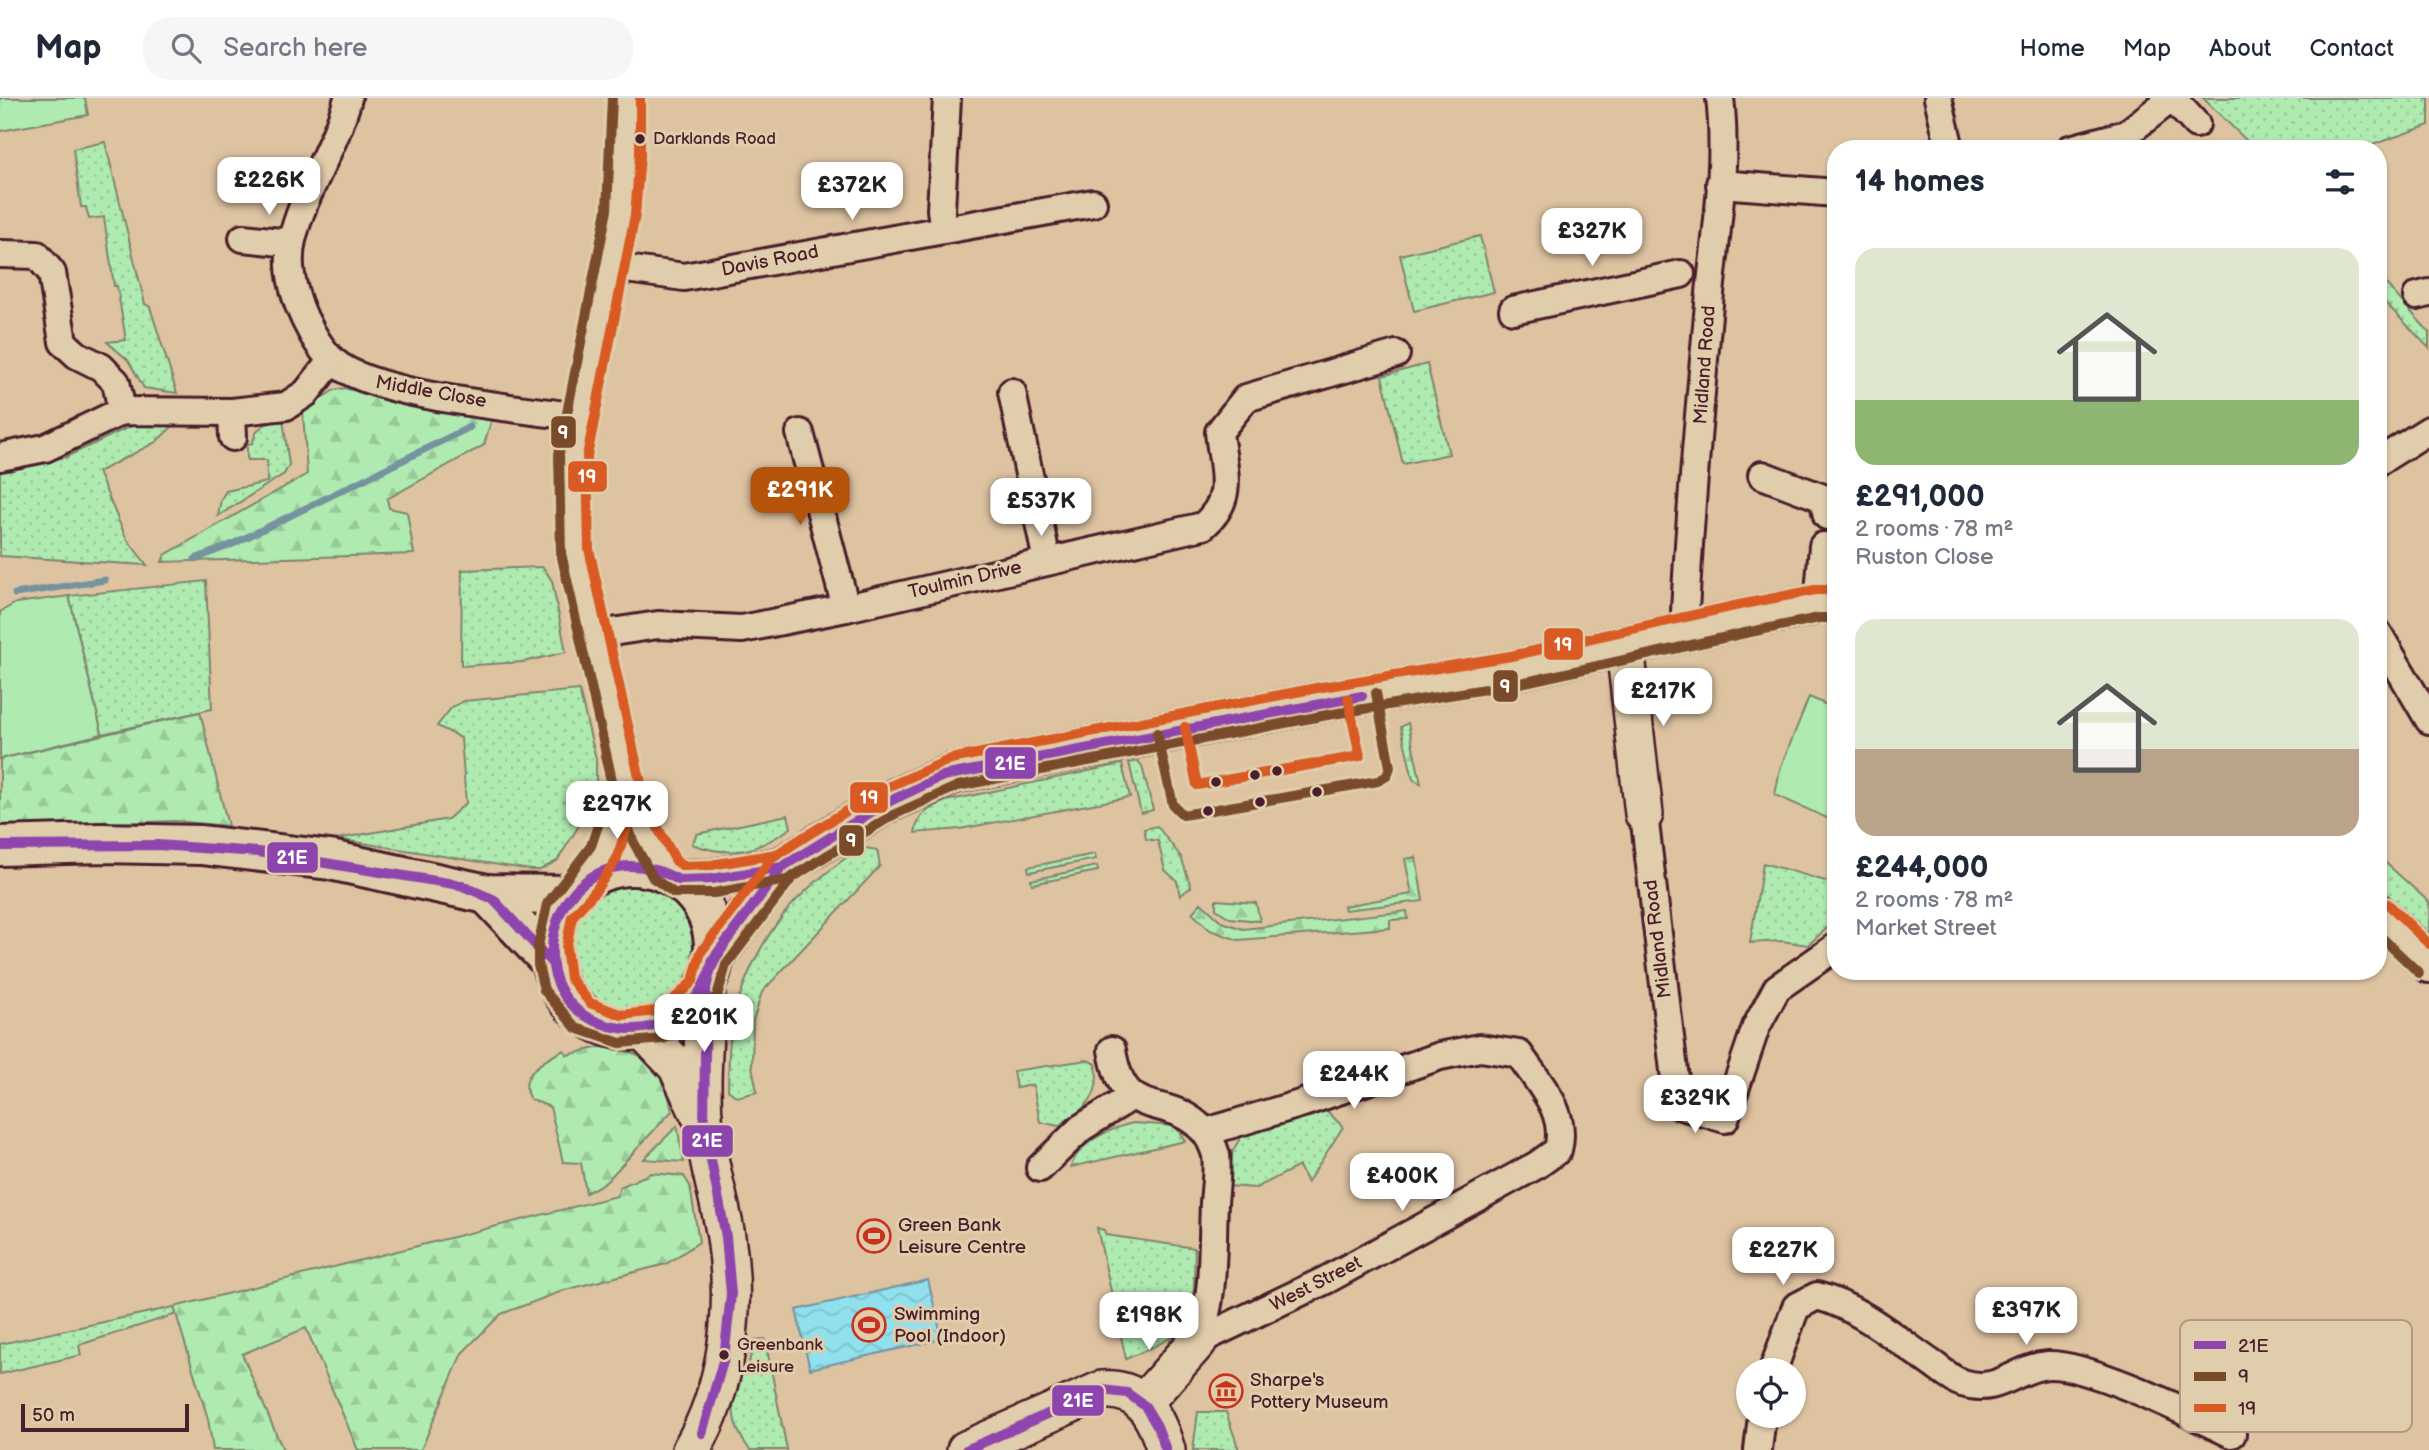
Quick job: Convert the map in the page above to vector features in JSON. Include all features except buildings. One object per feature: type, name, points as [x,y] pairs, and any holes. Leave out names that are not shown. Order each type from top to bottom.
[{"type":"main road","points":[[782,867],[710,973],[676,1017],[660,1025],[642,1028],[610,1027],[582,1015],[557,984],[552,963],[559,911],[578,888],[603,871],[642,865],[672,875],[712,879],[782,867],[886,803],[943,776],[1171,730],[1514,670],[1684,632],[1827,604]]},
{"type":"main road","points":[[0,846],[100,843],[201,845],[330,860],[487,894],[578,888]]},
{"type":"main road","points":[[672,875],[697,896],[708,917],[710,973]]},
{"type":"main road","points":[[487,894],[552,963]]},
{"type":"main road","points":[[2387,923],[2429,963]]},
{"type":"street","name":"Middle Close","points":[[348,98],[340,129],[301,208],[291,243],[289,265],[300,309],[332,360],[355,375],[386,387],[579,416]]},
{"type":"street","points":[[626,98],[626,154],[612,267],[579,416],[573,456],[575,551],[627,784],[646,836],[672,875]]},
{"type":"street","points":[[944,228],[941,211],[947,98]]},
{"type":"street","name":"Midland Road","points":[[1684,632],[1690,514],[1702,413],[1720,184],[1720,98]]},
{"type":"street","points":[[1938,98],[1948,140]]},
{"type":"street","points":[[2104,140],[2126,134],[2172,98],[2196,124]]},
{"type":"street","points":[[1720,184],[1827,192]]},
{"type":"street","name":"Davis Road","points":[[612,267],[684,277],[1093,203]]},
{"type":"street","points":[[243,238],[291,243]]},
{"type":"street","points":[[0,254],[37,255],[52,272],[63,342],[77,355],[101,367],[116,382],[122,411]]},
{"type":"street","points":[[1513,310],[1681,274]]},
{"type":"street","name":"Toulmin Drive","points":[[592,635],[658,625],[742,629],[846,608],[1203,526],[1219,513],[1225,498],[1219,432],[1246,398],[1396,355]]},
{"type":"street","points":[[0,457],[45,448],[122,411],[232,424],[286,406],[306,393],[332,360]]},
{"type":"street","points":[[1012,392],[1046,561]]},
{"type":"street","points":[[2387,456],[2429,430]]},
{"type":"street","points":[[800,433],[846,608]]},
{"type":"street","points":[[1762,475],[1823,498],[1827,516]]},
{"type":"street","points":[[1823,546],[1827,604]]},
{"type":"street","name":"Midland Road","points":[[1625,647],[1678,1105],[1725,1119],[1756,1027],[1777,988],[1827,953]]},
{"type":"street","points":[[2387,649],[2429,720]]},
{"type":"street","points":[[578,888],[604,852],[627,784]]},
{"type":"street","points":[[706,1444],[724,1358],[731,1294],[726,1237],[704,1124],[710,973]]},
{"type":"street","points":[[642,1028],[677,1066],[704,1124]]},
{"type":"street","name":"West Street","points":[[1143,1403],[1198,1341],[1395,1244],[1558,1150],[1561,1122],[1555,1107],[1519,1054],[1480,1048],[1440,1056],[1303,1103],[1206,1132]]},
{"type":"street","points":[[1112,1050],[1119,1083],[1131,1097],[1183,1114],[1206,1132],[1216,1155],[1211,1279],[1206,1320],[1198,1341]]},
{"type":"street","points":[[1040,1168],[1081,1128],[1131,1097]]},
{"type":"street","points":[[1777,1358],[1796,1307],[1817,1296],[1864,1317],[1961,1383],[1995,1387],[2047,1365],[2078,1369],[2180,1409]]},
{"type":"street","points":[[966,1450],[1102,1390],[1129,1392],[1143,1403],[1154,1417],[1166,1450]]},
{"type":"street","points":[[1758,1450],[1761,1428]]},
{"type":"street","points":[[2228,1432],[2232,1434]]},
{"type":"green space","points":[[0,98],[85,98],[88,115],[0,131]]},
{"type":"green space","points":[[2203,98],[2429,98],[2429,125],[2386,140],[2246,140]]},
{"type":"green space","points":[[105,142],[145,304],[150,307],[177,393],[144,388],[128,360],[107,342],[126,340],[117,286],[114,286],[104,217],[89,219],[86,207],[81,207],[73,149]]},
{"type":"green space","points":[[1480,236],[1494,292],[1414,311],[1400,255]]},
{"type":"green space","points":[[2387,285],[2429,332],[2429,348],[2387,304]]},
{"type":"green space","points":[[1427,364],[1449,454],[1403,464],[1382,376]]},
{"type":"green space","points":[[344,388],[416,407],[492,418],[484,445],[387,499],[389,508],[407,512],[414,554],[162,562],[165,555],[307,474],[303,411],[334,390]]},
{"type":"green space","points":[[283,419],[289,465],[284,474],[218,516],[221,499],[226,491],[267,482],[267,460],[247,460],[247,444],[253,443],[256,432],[263,426]]},
{"type":"green space","points":[[131,426],[173,426],[156,442],[98,472],[126,538],[147,565],[0,556],[0,470],[66,457]]},
{"type":"green space","points":[[543,567],[552,581],[566,652],[523,662],[461,666],[462,570]]},
{"type":"green space","points":[[206,581],[212,709],[102,734],[69,596]]},
{"type":"green space","points":[[69,596],[102,734],[0,759],[0,612],[16,603]]},
{"type":"green space","points":[[579,690],[596,759],[596,798],[557,861],[540,870],[531,870],[337,839],[448,819],[466,803],[461,738],[437,726],[452,707],[464,701]]},
{"type":"green space","points":[[1809,697],[1827,705],[1827,818],[1775,795],[1780,769]]},
{"type":"green space","points":[[200,712],[228,826],[175,821],[0,827],[0,759]]},
{"type":"green space","points":[[1408,723],[1421,784],[1413,779],[1401,727]]},
{"type":"green space","points":[[1138,761],[1142,766],[1153,810],[1141,813],[1129,763]]},
{"type":"green space","points":[[1122,764],[1130,797],[960,829],[915,833],[925,812],[946,801]]},
{"type":"green space","points":[[788,815],[791,828],[755,847],[732,852],[706,849],[692,844],[697,834]]},
{"type":"green space","points":[[1157,826],[1181,857],[1191,887],[1180,896],[1177,881],[1165,870],[1158,841],[1146,839],[1144,829]]},
{"type":"green space","points":[[860,847],[877,850],[880,866],[762,992],[753,1021],[752,1066],[757,1092],[737,1097],[728,1090],[730,1038],[738,1001],[750,969],[775,926],[792,904]]},
{"type":"green space","points":[[1095,854],[1096,859],[1029,872],[1028,867]]},
{"type":"green space","points":[[1416,857],[1423,901],[1345,910],[1344,906],[1412,894],[1405,859]]},
{"type":"green space","points":[[1763,863],[1827,881],[1827,928],[1808,945],[1782,941],[1750,943]]},
{"type":"green space","points":[[2387,864],[2429,902],[2429,936],[2387,896]]},
{"type":"green space","points":[[1097,866],[1098,871],[1032,884],[1031,880]]},
{"type":"green space","points":[[632,884],[656,889],[677,902],[690,923],[695,947],[690,971],[677,992],[656,1005],[632,1010],[608,1005],[587,992],[574,971],[569,947],[574,923],[587,902],[608,889]]},
{"type":"green space","points":[[1216,900],[1256,903],[1260,921],[1230,918],[1216,909]]},
{"type":"green space","points":[[1201,903],[1222,922],[1243,929],[1407,911],[1408,919],[1390,920],[1390,928],[1238,940],[1210,930],[1192,913]]},
{"type":"green space","points":[[600,1047],[630,1052],[650,1063],[664,1082],[672,1111],[606,1182],[586,1193],[581,1163],[563,1162],[550,1107],[530,1099],[527,1083],[534,1069],[564,1050],[567,1055]]},
{"type":"green space","points":[[1087,1060],[1096,1064],[1097,1077],[1089,1102],[1058,1126],[1040,1122],[1033,1085],[1016,1088],[1013,1071]]},
{"type":"green space","points":[[1326,1110],[1343,1127],[1307,1183],[1299,1166],[1256,1188],[1228,1186],[1233,1150],[1241,1137]]},
{"type":"green space","points":[[1133,1123],[1175,1126],[1185,1141],[1071,1167],[1080,1150],[1087,1144],[1105,1133]]},
{"type":"green space","points":[[677,1126],[684,1162],[644,1159]]},
{"type":"green space","points":[[651,1173],[684,1176],[690,1186],[699,1242],[666,1264],[565,1290],[501,1314],[462,1353],[421,1450],[358,1450],[306,1328],[242,1354],[283,1450],[213,1450],[208,1419],[174,1307],[617,1196],[620,1187]]},
{"type":"green space","points":[[1097,1228],[1104,1230],[1106,1235],[1195,1248],[1193,1295],[1183,1328],[1169,1339],[1126,1359]]},
{"type":"green space","points":[[174,1307],[177,1314],[79,1345],[81,1355],[0,1374],[0,1344]]},
{"type":"green space","points":[[765,1339],[787,1450],[750,1450],[738,1430],[733,1411],[740,1369],[748,1368],[754,1340]]},
{"type":"green space","points":[[1198,1412],[1226,1412],[1239,1450],[1193,1450]]},
{"type":"water","name":"Swimming Pool (Indoor)","points":[[928,1280],[942,1339],[810,1369],[796,1310]]},
{"type":"waterway","points":[[195,559],[233,544],[470,427]]},
{"type":"waterway","points":[[15,594],[105,580]]},
{"type":"transit line","name":"9","points":[[612,98],[607,210],[559,454],[561,553],[614,789],[633,841],[653,878],[674,893],[714,893],[787,880],[893,815],[958,786],[1327,715],[1516,684],[1745,633],[1827,618]]},
{"type":"transit line","name":"19","points":[[640,98],[640,155],[635,215],[587,456],[589,549],[640,780],[659,830],[676,861],[683,866],[711,865],[777,854],[879,791],[951,759],[1322,687],[1511,656],[1739,605],[1827,590]]},
{"type":"transit line","name":"9","points":[[1157,733],[1173,805],[1183,815],[1378,781],[1387,776],[1390,767],[1376,693]]},
{"type":"transit line","name":"21E","points":[[679,880],[712,879],[782,867],[886,803],[943,776],[1362,696]]},
{"type":"transit line","name":"19","points":[[1185,727],[1197,785],[1360,756],[1348,699]]},
{"type":"transit line","name":"19","points":[[633,750],[641,784],[628,825],[616,860],[596,890],[572,917],[566,948],[570,978],[590,1003],[622,1015],[656,1011],[668,1005],[693,981],[701,952],[771,859],[804,837]]},
{"type":"transit line","name":"9","points":[[605,756],[612,784],[591,846],[547,904],[538,946],[538,965],[544,990],[576,1028],[620,1043],[663,1039],[683,1029],[717,996],[726,965],[792,878],[818,861]]},
{"type":"transit line","name":"21E","points":[[0,846],[157,845],[258,852],[460,885],[493,899],[552,963]]},
{"type":"transit line","name":"21E","points":[[679,880],[636,866],[600,872],[573,893],[557,922],[552,956],[560,988],[582,1014],[620,1028],[638,1029],[656,1025],[681,1012],[694,1000],[723,947]]},
{"type":"transit line","name":"21E","points":[[702,1433],[724,1358],[731,1294],[726,1237],[704,1124],[706,988],[713,959],[782,867]]},
{"type":"transit line","name":"19","points":[[2388,904],[2429,944]]},
{"type":"transit line","name":"9","points":[[2387,943],[2419,973]]},
{"type":"transit line","name":"21E","points":[[966,1450],[1102,1390],[1127,1393],[1145,1406],[1157,1426],[1166,1450]]},
{"type":"place","name":"Darklands Road","points":[[640,139]]},
{"type":"place","name":"Green Bank Leisure Centre","points":[[874,1236]]},
{"type":"place","name":"Swimming Pool (Indoor)","points":[[869,1325]]},
{"type":"place","name":"Greenbank Leisure","points":[[724,1355]]},
{"type":"place","name":"Sharpe's Pottery Museum","points":[[1226,1391]]}]
